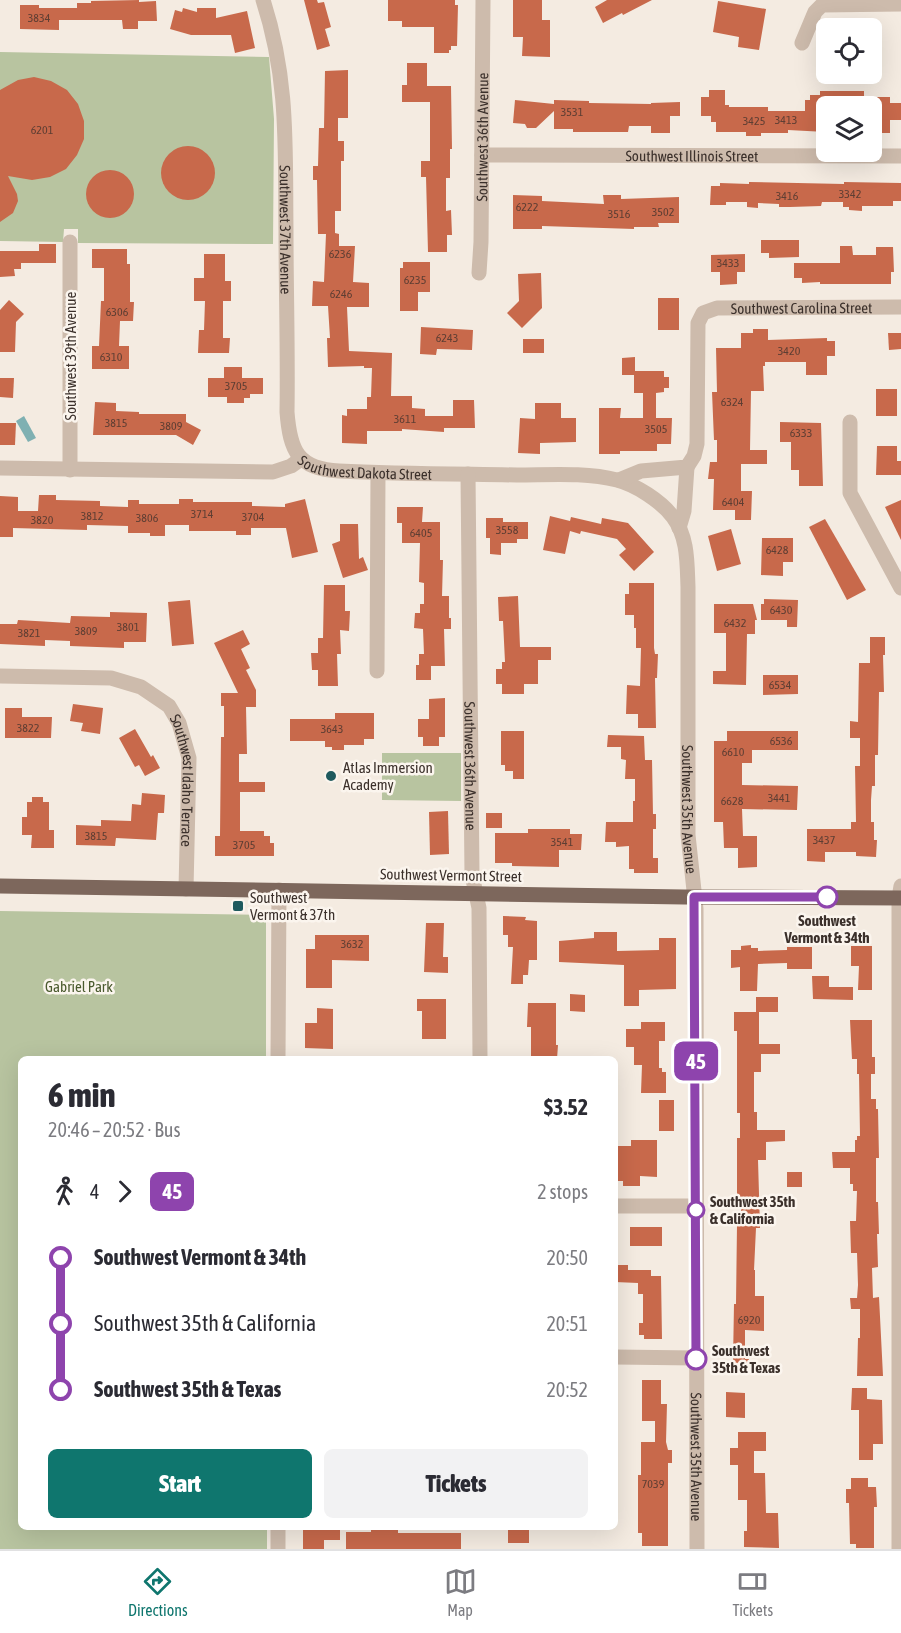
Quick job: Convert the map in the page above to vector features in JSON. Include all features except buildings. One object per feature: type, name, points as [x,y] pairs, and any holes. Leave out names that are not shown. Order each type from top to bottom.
[{"type":"main road","name":"Southwest Vermont Street","points":[[0,886],[694,897],[900,894]]},
{"type":"street","name":"Southwest 37th Avenue","points":[[263,0],[277,52],[284,97],[287,412],[292,447],[301,459]]},
{"type":"street","name":"Southwest 36th Avenue","points":[[479,273],[483,0]]},
{"type":"street","points":[[802,43],[815,12],[822,5],[901,4]]},
{"type":"street","name":"Southwest Illinois Street","points":[[482,155],[901,156]]},
{"type":"street","name":"Southwest 39th Avenue","points":[[70,242],[70,470]]},
{"type":"street","name":"Southwest Carolina Street","points":[[703,313],[717,308],[901,307]]},
{"type":"street","name":"Southwest 35th Avenue","points":[[697,1549],[694,897],[688,835],[687,562],[679,528],[684,511],[687,467],[694,456],[697,444],[697,330],[699,317],[703,313]]},
{"type":"street","points":[[850,422],[850,493],[901,588]]},
{"type":"street","name":"Southwest Dakota Street","points":[[0,468],[273,472],[291,466],[301,459],[312,466],[330,471],[577,476],[619,480],[664,508],[679,528]]},
{"type":"street","points":[[619,480],[641,471],[687,467]]},
{"type":"street","points":[[376,671],[378,473]]},
{"type":"street","name":"Southwest 36th Avenue","points":[[468,474],[472,875],[479,908],[480,1056]]},
{"type":"street","name":"Southwest Idaho Terrace","points":[[0,676],[111,678],[141,687],[169,706],[179,723],[189,758],[186,889]]},
{"type":"street","points":[[278,1056],[279,890]]},
{"type":"street","points":[[899,1549],[900,894]]},
{"type":"street","points":[[618,1206],[696,1206]]},
{"type":"street","points":[[618,1357],[696,1358]]},
{"type":"street","points":[[278,1530],[278,1549]]},
{"type":"green space","points":[[0,52],[269,57],[274,119],[273,244],[78,243],[78,229],[64,229],[63,242],[0,241]]},
{"type":"green space","points":[[382,753],[461,753],[461,801],[382,800]]},
{"type":"green space","name":"Gabriel Park","points":[[0,911],[266,915],[266,1056],[18,1056],[18,1530],[267,1530],[267,1549],[0,1549]]},
{"type":"water","points":[[24,416],[36,438],[28,442],[16,421]]},
{"type":"bus line","name":"45","points":[[696,1359],[696,909],[694,897],[827,897]]},
{"type":"place","name":"Atlas Immersion Academy","points":[[331,776]]},
{"type":"place","name":"Southwest Vermont & 34th","points":[[827,897]]},
{"type":"place","name":"Southwest Vermont & 37th","points":[[238,906]]},
{"type":"place","name":"Southwest 35th & California","points":[[696,1210]]},
{"type":"place","name":"Southwest 35th & Texas","points":[[696,1359]]}]
